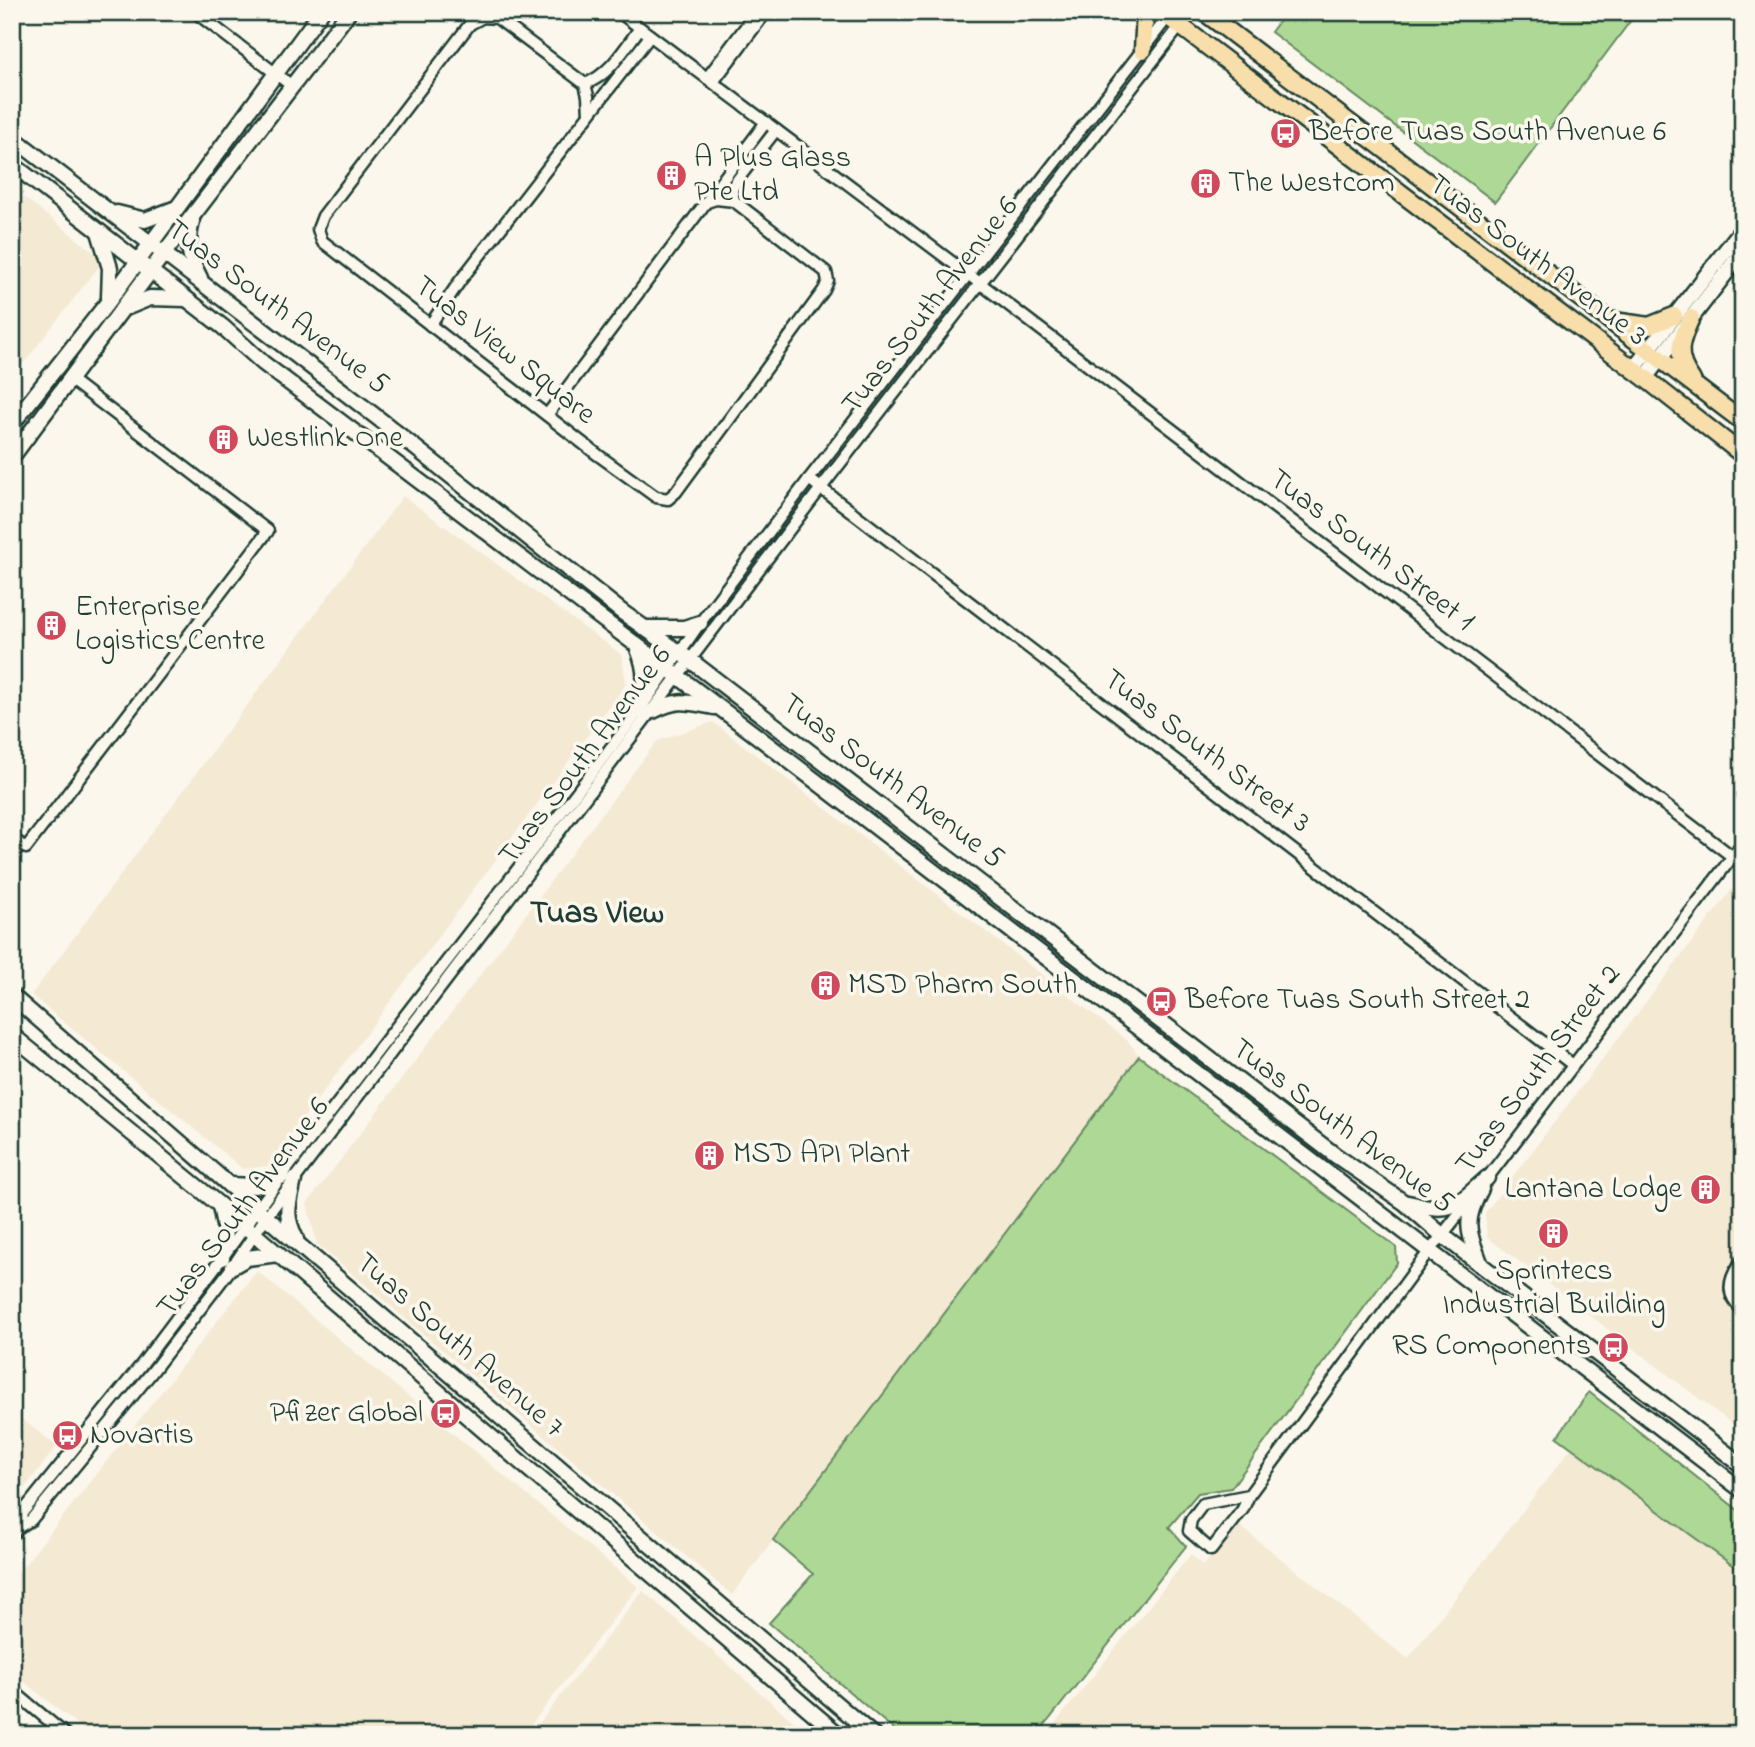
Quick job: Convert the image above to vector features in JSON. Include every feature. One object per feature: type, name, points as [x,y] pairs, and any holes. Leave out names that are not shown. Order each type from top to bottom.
[{"type":"main road","points":[[12,424],[108,302],[321,12]]},
{"type":"main road","points":[[12,457],[349,12]]},
{"type":"main road","points":[[1143,50],[1145,12]]},
{"type":"main road","name":"Tuas South Avenue 3","points":[[1204,12],[1743,422]]},
{"type":"main road","name":"Tuas South Avenue 3","points":[[1170,17],[1743,454]]},
{"type":"main road","name":"Tuas South Avenue 5","points":[[12,137],[405,439],[644,628],[1335,1155],[1405,1203],[1442,1236],[1743,1465]]},
{"type":"main road","name":"Tuas South Avenue 5","points":[[12,164],[187,299],[263,363],[1743,1491]]},
{"type":"main road","points":[[103,207],[137,220],[145,220],[176,208]]},
{"type":"main road","points":[[193,216],[188,235],[188,254],[202,283]]},
{"type":"main road","points":[[1639,374],[1674,316],[1743,229]]},
{"type":"main road","points":[[99,230],[110,268],[108,302]]},
{"type":"main road","points":[[1654,353],[1691,318],[1743,251]]},
{"type":"main road","points":[[121,313],[130,305],[145,299],[187,299]]},
{"type":"main road","points":[[1608,320],[1650,327],[1674,316]]},
{"type":"main road","points":[[1691,318],[1680,341],[1680,357],[1688,375],[1699,388]]},
{"type":"main road","points":[[644,628],[684,628],[700,623]]},
{"type":"main road","points":[[638,649],[646,683],[646,711],[680,701],[719,708]]},
{"type":"main road","name":"Tuas South Avenue 7","points":[[12,996],[261,1213],[873,1735]]},
{"type":"main road","name":"Tuas South Avenue 7","points":[[12,1035],[278,1254],[839,1735]]},
{"type":"main road","points":[[1405,1203],[1448,1209],[1487,1178]]},
{"type":"main road","points":[[1481,1265],[1468,1233],[1471,1208],[1487,1178]]},
{"type":"main road","points":[[229,1185],[256,1186],[287,1179],[288,1223],[298,1244]]},
{"type":"main road","points":[[220,1206],[228,1262],[278,1254]]},
{"type":"street","points":[[195,12],[292,86]]},
{"type":"street","name":"Tuas South Street 1","points":[[619,12],[1733,857]]},
{"type":"street","points":[[710,80],[747,25],[751,12]]},
{"type":"street","points":[[710,80],[766,12]]},
{"type":"street","name":"Tuas South Avenue 6","points":[[685,657],[700,623],[1143,50],[1170,17],[1191,12]]},
{"type":"street","name":"Tuas View Square","points":[[585,84],[497,18],[484,16],[470,24],[323,216],[318,229],[322,242],[656,497],[668,499],[676,492],[817,300],[828,281],[826,272],[734,201]]},
{"type":"street","name":"Tuas South Avenue 6","points":[[15,1531],[22,1513],[228,1262],[261,1213],[685,657],[980,284],[1170,17]]},
{"type":"street","points":[[589,114],[585,84],[605,73],[640,28]]},
{"type":"street","points":[[430,325],[460,281],[650,36]]},
{"type":"street","points":[[547,415],[766,122]]},
{"type":"street","points":[[707,202],[716,199],[734,201],[732,190],[735,183],[775,130]]},
{"type":"street","points":[[12,838],[26,848],[268,531],[71,380]]},
{"type":"street","name":"Tuas South Street 3","points":[[809,479],[1573,1065]]},
{"type":"street","name":"Tuas South Street 2","points":[[1249,1495],[1203,1504],[1191,1520],[1189,1531],[1211,1550],[1429,1251],[1743,843]]},
{"type":"street","points":[[1743,1260],[1731,1278],[1730,1289],[1736,1304],[1743,1310]]},
{"type":"street","points":[[12,1690],[66,1735]]},
{"type":"shaded area","points":[[12,188],[104,260],[12,378]]},
{"type":"shaded area","points":[[403,496],[622,655],[626,684],[268,1166],[243,1169],[31,995]]},
{"type":"shaded area","points":[[713,722],[1128,1041],[1139,1056],[732,1595],[317,1244],[307,1204],[657,741]]},
{"type":"shaded area","points":[[1743,875],[1743,1432],[1487,1237],[1485,1213]]},
{"type":"shaded area","points":[[257,1271],[638,1587],[523,1735],[90,1735],[12,1672],[12,1581]]},
{"type":"shaded area","points":[[12,1412],[57,1446],[12,1504]]},
{"type":"shaded area","points":[[1572,1447],[1743,1573],[1743,1735],[1046,1735],[1191,1554],[1203,1566],[1237,1524],[1408,1659]]},
{"type":"shaded area","points":[[643,1591],[809,1735],[530,1735]]},
{"type":"green space","points":[[1286,12],[1637,12],[1495,202],[1271,32]]},
{"type":"green space","points":[[1139,1056],[1396,1247],[1397,1263],[1231,1488],[1198,1493],[1169,1527],[1186,1546],[1037,1735],[900,1735],[769,1623],[813,1574],[773,1540]]},
{"type":"green space","points":[[1589,1392],[1743,1514],[1743,1573],[1557,1437]]},
{"type":"place","name":"Before Tuas South Avenue 6","points":[[1286,133]]},
{"type":"place","name":"A Plus Glass Pte Ltd","points":[[671,176]]},
{"type":"place","name":"The Westcom","points":[[1205,184]]},
{"type":"place","name":"Westlink One","points":[[224,439]]},
{"type":"place","name":"Enterprise Logistics Centre","points":[[52,625]]},
{"type":"place","name":"MSD Pharm South","points":[[825,986]]},
{"type":"place","name":"Before Tuas South Street 2","points":[[1162,1001]]},
{"type":"place","name":"MSD API Plant","points":[[710,1155]]},
{"type":"place","name":"Lantana Lodge","points":[[1705,1190]]},
{"type":"place","name":"Sprintecs Industrial Building","points":[[1554,1234]]},
{"type":"place","name":"RS Components","points":[[1614,1347]]},
{"type":"place","name":"Pfizer Global","points":[[446,1414]]},
{"type":"place","name":"Novartis","points":[[67,1436]]},
{"type":"district","name":"Tuas View","points":[[597,914]]}]
